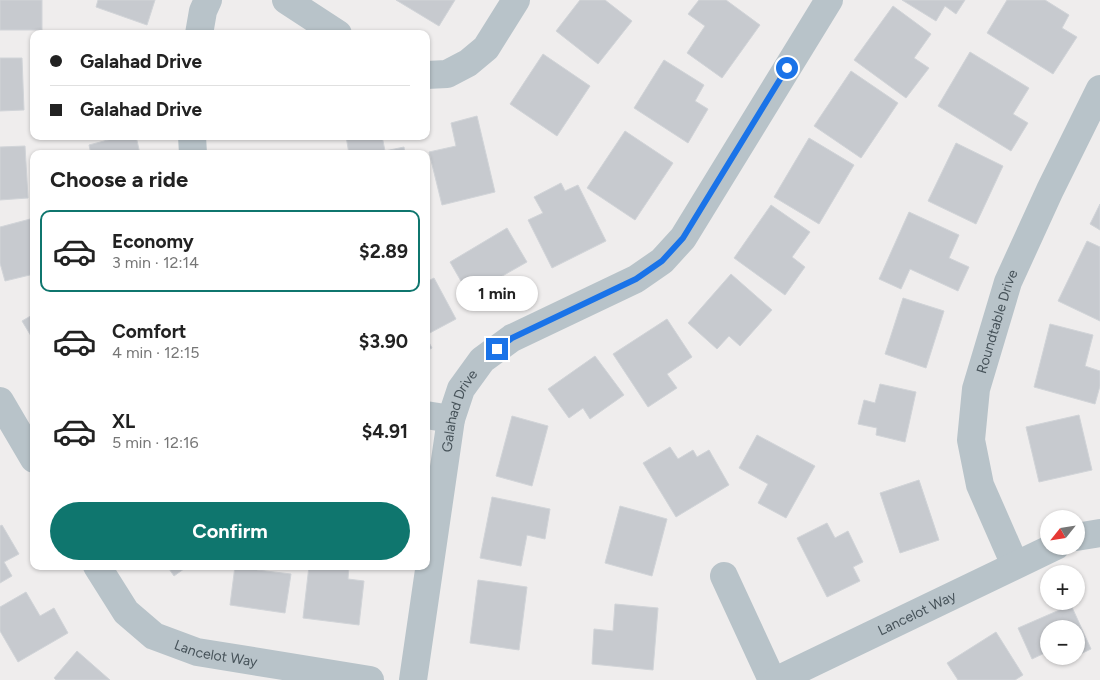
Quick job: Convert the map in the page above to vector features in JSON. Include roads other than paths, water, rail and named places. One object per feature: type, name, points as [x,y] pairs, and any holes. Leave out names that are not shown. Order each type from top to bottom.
[{"type":"street","points":[[199,30],[203,10],[208,0]]},
{"type":"street","points":[[286,0],[332,30]]},
{"type":"street","points":[[430,75],[447,74],[468,63],[486,48],[516,0]]},
{"type":"street","name":"Galahad Drive","points":[[430,508],[439,417],[482,360],[512,338],[636,279],[667,256],[683,238],[829,0]]},
{"type":"street","name":"Roundtable Drive","points":[[1015,565],[980,485],[971,440],[976,389],[1008,282],[1050,190],[1100,89]]},
{"type":"street","points":[[0,401],[30,452]]},
{"type":"street","points":[[1085,535],[1100,532]]},
{"type":"street","name":"Lancelot Way","points":[[777,680],[1040,553]]},
{"type":"street","name":"Lancelot Way","points":[[100,570],[126,612],[154,636],[197,652],[370,680]]},
{"type":"street","name":"Galahad Drive","points":[[413,680],[424,570]]},
{"type":"street","points":[[724,576],[772,680]]}]
